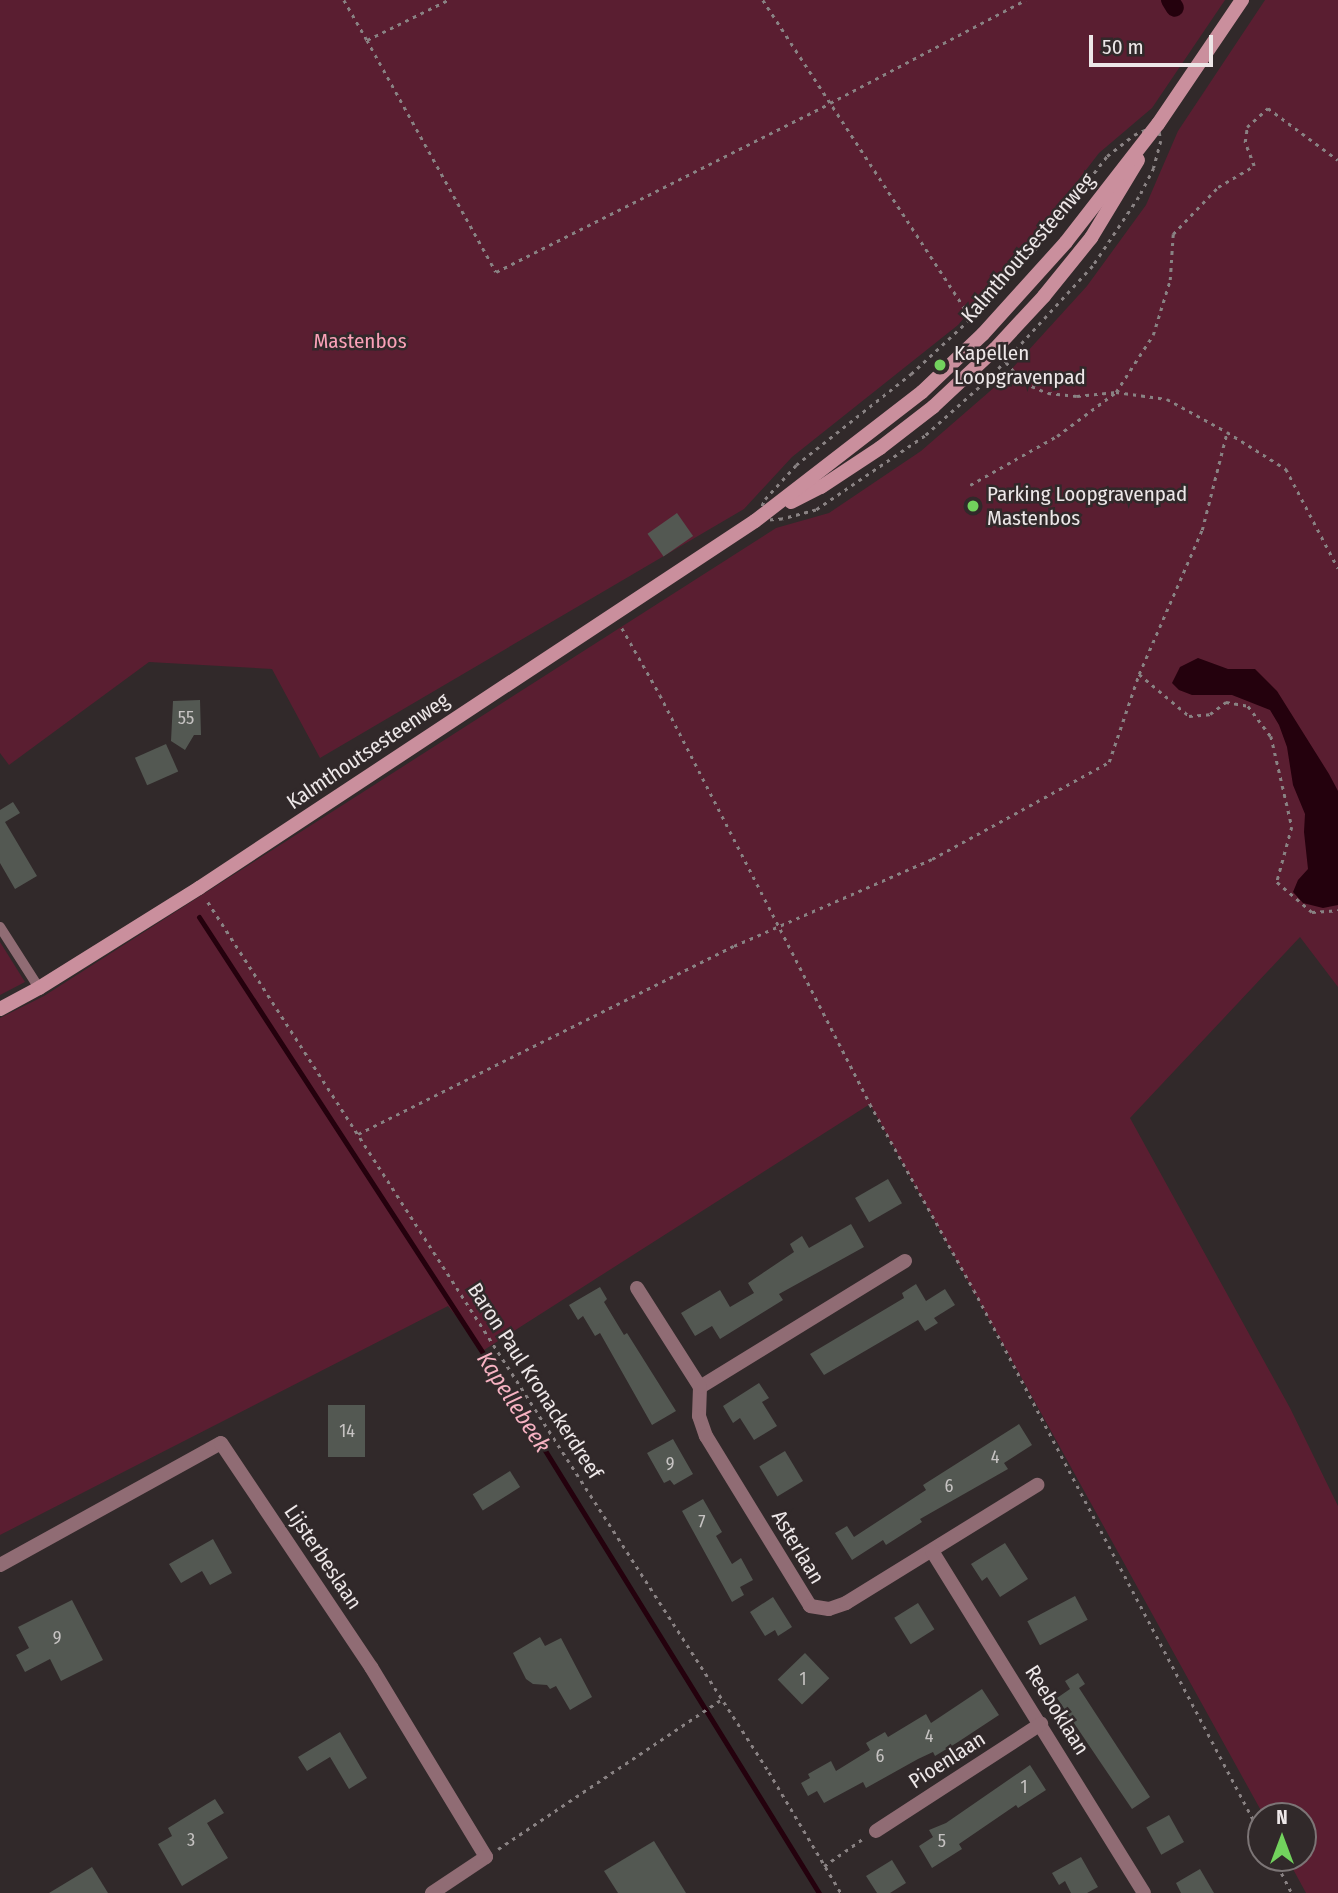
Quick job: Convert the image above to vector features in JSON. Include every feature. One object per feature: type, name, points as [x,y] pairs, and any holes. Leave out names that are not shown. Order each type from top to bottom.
[{"type":"main road","name":"Kalmthoutsesteenweg","points":[[755,521],[821,487],[880,448],[933,407],[995,349],[1044,296],[1091,238],[1158,124],[1242,0]]},
{"type":"main road","name":"Kalmthoutsesteenweg","points":[[0,1009],[39,988],[199,888],[755,521],[922,392],[983,334],[1066,242],[1158,124]]},
{"type":"street","points":[[637,1288],[700,1387],[905,1261]]},
{"type":"street","name":"Asterlaan","points":[[700,1387],[699,1416],[706,1436],[810,1606],[829,1609],[846,1603],[1037,1485]]},
{"type":"street","name":"Lijsterbeslaan","points":[[0,1565],[221,1443],[371,1667],[486,1857]]},
{"type":"street","name":"Reeboklaan","points":[[932,1552],[1144,1893]]},
{"type":"street","name":"Pioenlaan","points":[[876,1831],[1041,1724]]},
{"type":"street","points":[[432,1893],[486,1857]]},
{"type":"lane","points":[[0,927],[39,988]]},
{"type":"path","points":[[344,0],[496,272],[830,103],[1026,0]]},
{"type":"path","points":[[366,40],[448,0]]},
{"type":"path","points":[[763,0],[983,334]]},
{"type":"path","points":[[970,485],[1057,436],[1115,393],[1153,335],[1170,280],[1173,234],[1218,187],[1254,166],[1245,142],[1247,127],[1268,108],[1338,159]]},
{"type":"path","points":[[755,521],[765,499],[796,465],[911,374],[971,318],[1037,247],[1107,156],[1133,135],[1158,124]]},
{"type":"path","points":[[995,349],[1024,383],[1048,393],[1077,396],[1115,393],[1167,399],[1286,469],[1338,568]]},
{"type":"path","points":[[358,1135],[779,925],[932,859],[1109,762],[1139,674],[1202,530],[1227,432]]},
{"type":"path","points":[[613,613],[660,695],[870,1104],[980,1302],[1247,1808]]},
{"type":"path","points":[[1139,674],[1189,716],[1210,714],[1226,702],[1248,706],[1271,736],[1292,827],[1277,882],[1312,912],[1338,910]]},
{"type":"path","name":"Baron Paul Kronackerdreef","points":[[199,888],[722,1699],[841,1893]]},
{"type":"path","points":[[486,1857],[722,1699]]},
{"type":"path","points":[[824,1866],[876,1831]]},
{"type":"path","points":[[1281,1872],[1292,1893]]},
{"type":"green space","name":"Mastenbos","points":[[0,0],[1225,0],[1152,108],[1099,153],[1036,235],[958,325],[792,457],[744,509],[320,758],[272,669],[149,662],[9,765],[0,753]]},
{"type":"green space","points":[[1265,0],[1338,0],[1338,987],[1300,937],[1130,1118],[1290,1408],[1338,1506],[1338,1893],[1306,1893],[1295,1872],[1317,1872],[1317,1802],[1256,1802],[870,1104],[484,1350],[448,1306],[0,1535],[0,1018],[44,996],[776,528],[829,513],[921,451],[997,385],[1087,286],[1146,205],[1178,131]]},
{"type":"green space","points":[[0,942],[25,982],[0,995]]},
{"type":"shaded area","points":[[1198,658],[1228,669],[1255,669],[1277,691],[1329,774],[1338,791],[1338,905],[1323,908],[1303,903],[1293,892],[1298,880],[1308,869],[1305,814],[1293,785],[1287,747],[1279,725],[1270,710],[1232,695],[1192,695],[1179,690],[1172,683],[1180,667]]},
{"type":"building","points":[[677,513],[693,536],[664,557],[648,534]]},
{"type":"building","points":[[200,700],[201,735],[194,735],[185,750],[171,741],[173,701]]},
{"type":"building","points":[[166,744],[178,771],[147,785],[135,758]]},
{"type":"building","points":[[13,802],[20,813],[5,822],[37,876],[15,889],[0,863],[0,810]]},
{"type":"building","points":[[888,1179],[902,1203],[869,1222],[855,1198]]},
{"type":"building","points":[[851,1224],[864,1247],[779,1294],[783,1300],[720,1339],[712,1326],[695,1336],[681,1313],[720,1290],[730,1307],[754,1293],[748,1283],[794,1252],[790,1244],[802,1236],[809,1248]]},
{"type":"building","points":[[916,1284],[926,1301],[945,1289],[955,1305],[934,1318],[938,1323],[925,1331],[918,1320],[824,1375],[810,1354],[904,1298],[902,1293]]},
{"type":"building","points":[[600,1287],[607,1299],[604,1302],[624,1335],[627,1333],[676,1411],[652,1425],[600,1333],[595,1336],[583,1316],[578,1320],[569,1305]]},
{"type":"building","points":[[759,1383],[769,1398],[762,1402],[777,1426],[754,1440],[740,1418],[733,1423],[723,1406]]},
{"type":"building","points":[[328,1405],[365,1405],[365,1457],[328,1457]]},
{"type":"building","points":[[1019,1424],[1032,1445],[1004,1463],[1008,1469],[920,1519],[922,1522],[886,1545],[883,1540],[852,1560],[835,1533],[847,1526],[854,1537],[926,1490],[923,1485]]},
{"type":"building","points":[[673,1439],[693,1474],[674,1485],[670,1480],[664,1483],[647,1453]]},
{"type":"building","points":[[785,1451],[803,1481],[777,1496],[759,1466]]},
{"type":"building","points":[[510,1471],[520,1487],[483,1510],[473,1494]]},
{"type":"building","points":[[703,1499],[722,1532],[716,1536],[732,1564],[741,1558],[753,1580],[740,1587],[744,1595],[732,1602],[682,1511]]},
{"type":"building","points":[[213,1539],[232,1573],[210,1585],[202,1571],[181,1583],[169,1564]]},
{"type":"building","points":[[1005,1543],[1028,1579],[1000,1597],[987,1577],[982,1581],[971,1564]]},
{"type":"building","points":[[1075,1596],[1088,1620],[1040,1645],[1027,1621]]},
{"type":"building","points":[[773,1597],[792,1627],[778,1636],[775,1630],[765,1636],[750,1612]]},
{"type":"building","points":[[72,1600],[103,1660],[61,1681],[50,1659],[25,1672],[16,1655],[29,1648],[18,1627]]},
{"type":"building","points":[[918,1603],[934,1629],[911,1644],[894,1618]]},
{"type":"building","points":[[540,1637],[545,1646],[561,1638],[592,1697],[570,1710],[556,1686],[550,1689],[547,1685],[533,1684],[526,1679],[513,1653]]},
{"type":"building","points":[[805,1653],[829,1678],[802,1705],[778,1679]]},
{"type":"building","points":[[1078,1673],[1085,1684],[1079,1688],[1150,1797],[1132,1809],[1057,1698],[1070,1689],[1065,1681]]},
{"type":"building","points":[[982,1689],[999,1715],[958,1742],[935,1756],[933,1752],[918,1759],[866,1788],[863,1782],[824,1803],[817,1791],[808,1796],[801,1783],[810,1778],[808,1774],[831,1761],[836,1771],[870,1750],[866,1743],[885,1732],[888,1737],[926,1714],[931,1723]]},
{"type":"building","points":[[340,1732],[367,1778],[349,1789],[330,1757],[307,1771],[298,1757]]},
{"type":"building","points":[[1030,1765],[1046,1790],[1018,1808],[1016,1805],[959,1844],[962,1849],[932,1868],[919,1846],[933,1837],[929,1830],[946,1823]]},
{"type":"building","points":[[215,1799],[224,1813],[207,1823],[228,1858],[182,1886],[158,1844],[172,1836],[168,1828]]},
{"type":"building","points":[[1169,1815],[1184,1842],[1161,1855],[1146,1828]]},
{"type":"building","points":[[654,1841],[686,1893],[618,1893],[604,1871]]},
{"type":"building","points":[[1081,1857],[1098,1887],[1087,1893],[1071,1893],[1065,1881],[1059,1885],[1052,1873]]},
{"type":"building","points":[[892,1860],[906,1883],[890,1893],[877,1893],[866,1876]]},
{"type":"building","points":[[92,1867],[108,1893],[49,1893]]},
{"type":"building","points":[[1200,1869],[1214,1893],[1181,1893],[1176,1883]]},
{"type":"waterway","points":[[1170,0],[1175,8]]},
{"type":"waterway","name":"Kapellebeek","points":[[199,917],[520,1410],[819,1893]]},
{"type":"place","name":"Kapellen Loopgravenpad","points":[[940,365]]},
{"type":"place","name":"Parking Loopgravenpad Mastenbos","points":[[973,506]]}]
